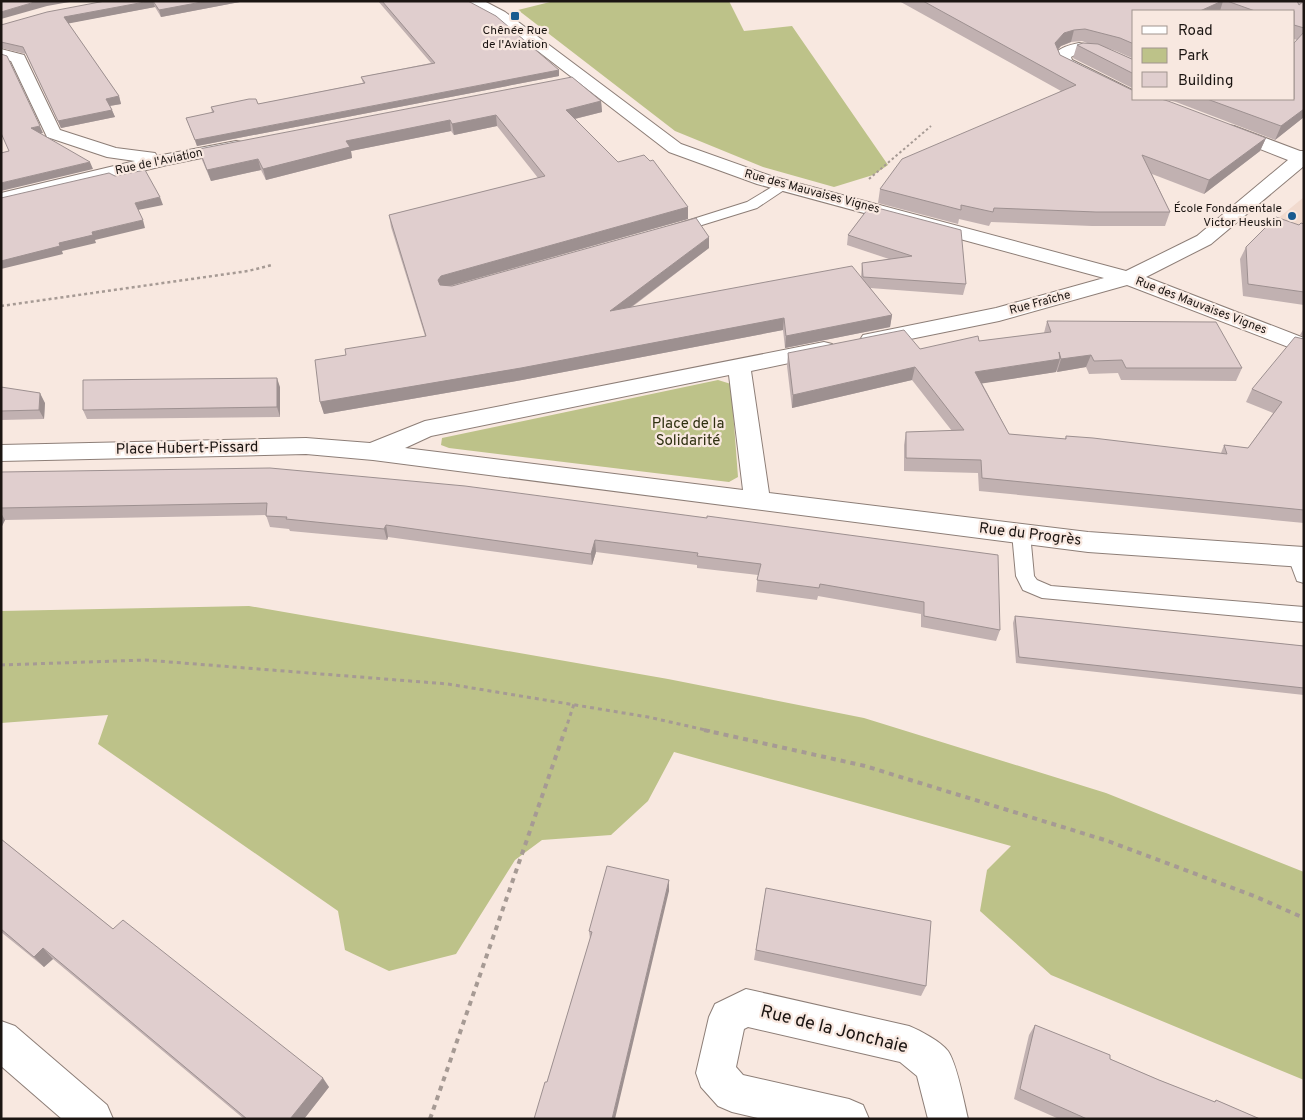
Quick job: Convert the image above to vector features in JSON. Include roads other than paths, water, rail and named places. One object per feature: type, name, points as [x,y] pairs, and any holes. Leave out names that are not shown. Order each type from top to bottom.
[{"type":"street","name":"Rue des Mauvaises Vignes","points":[[472,1],[500,14],[675,148],[764,180],[1128,278],[1304,346]]},
{"type":"street","points":[[1132,67],[1098,50],[1081,49],[1067,51],[1062,55],[1064,63],[1132,98]]},
{"type":"street","points":[[1,54],[18,58],[53,133],[114,153],[167,159]]},
{"type":"street","points":[[564,83],[583,79]]},
{"type":"street","points":[[1212,124],[1303,157]]},
{"type":"street","name":"Rue de l'Aviation","points":[[1,199],[167,159],[254,142]]},
{"type":"street","name":"Rue Fraîche","points":[[739,366],[998,314],[1128,278],[1204,240],[1303,157]]},
{"type":"street","points":[[739,366],[757,501],[374,452],[425,429],[739,366]]},
{"type":"street","name":"Place Hubert-Pissard","points":[[1,454],[306,446],[374,452]]},
{"type":"street","name":"Rue du Progrès","points":[[757,501],[1088,542],[1301,563]]},
{"type":"street","name":"Rue de la Jonchaie","points":[[850,1119],[732,1092],[716,1073],[728,1017],[746,1008],[908,1045],[934,1064],[948,1119]]},
{"type":"street","points":[[1,1040],[93,1119]]},
{"type":"lane","points":[[665,232],[752,205],[782,185]]},
{"type":"lane","points":[[1021,533],[1025,576],[1030,585],[1048,593],[1304,615]]},
{"type":"place","name":"Chênée Rue de l'Aviation","points":[[515,16]]},
{"type":"place","name":"École Fondamentale Victor Heuskin","points":[[1292,216]]},
{"type":"park label","name":"Place de la Solidarité","points":[[688,432]]}]
